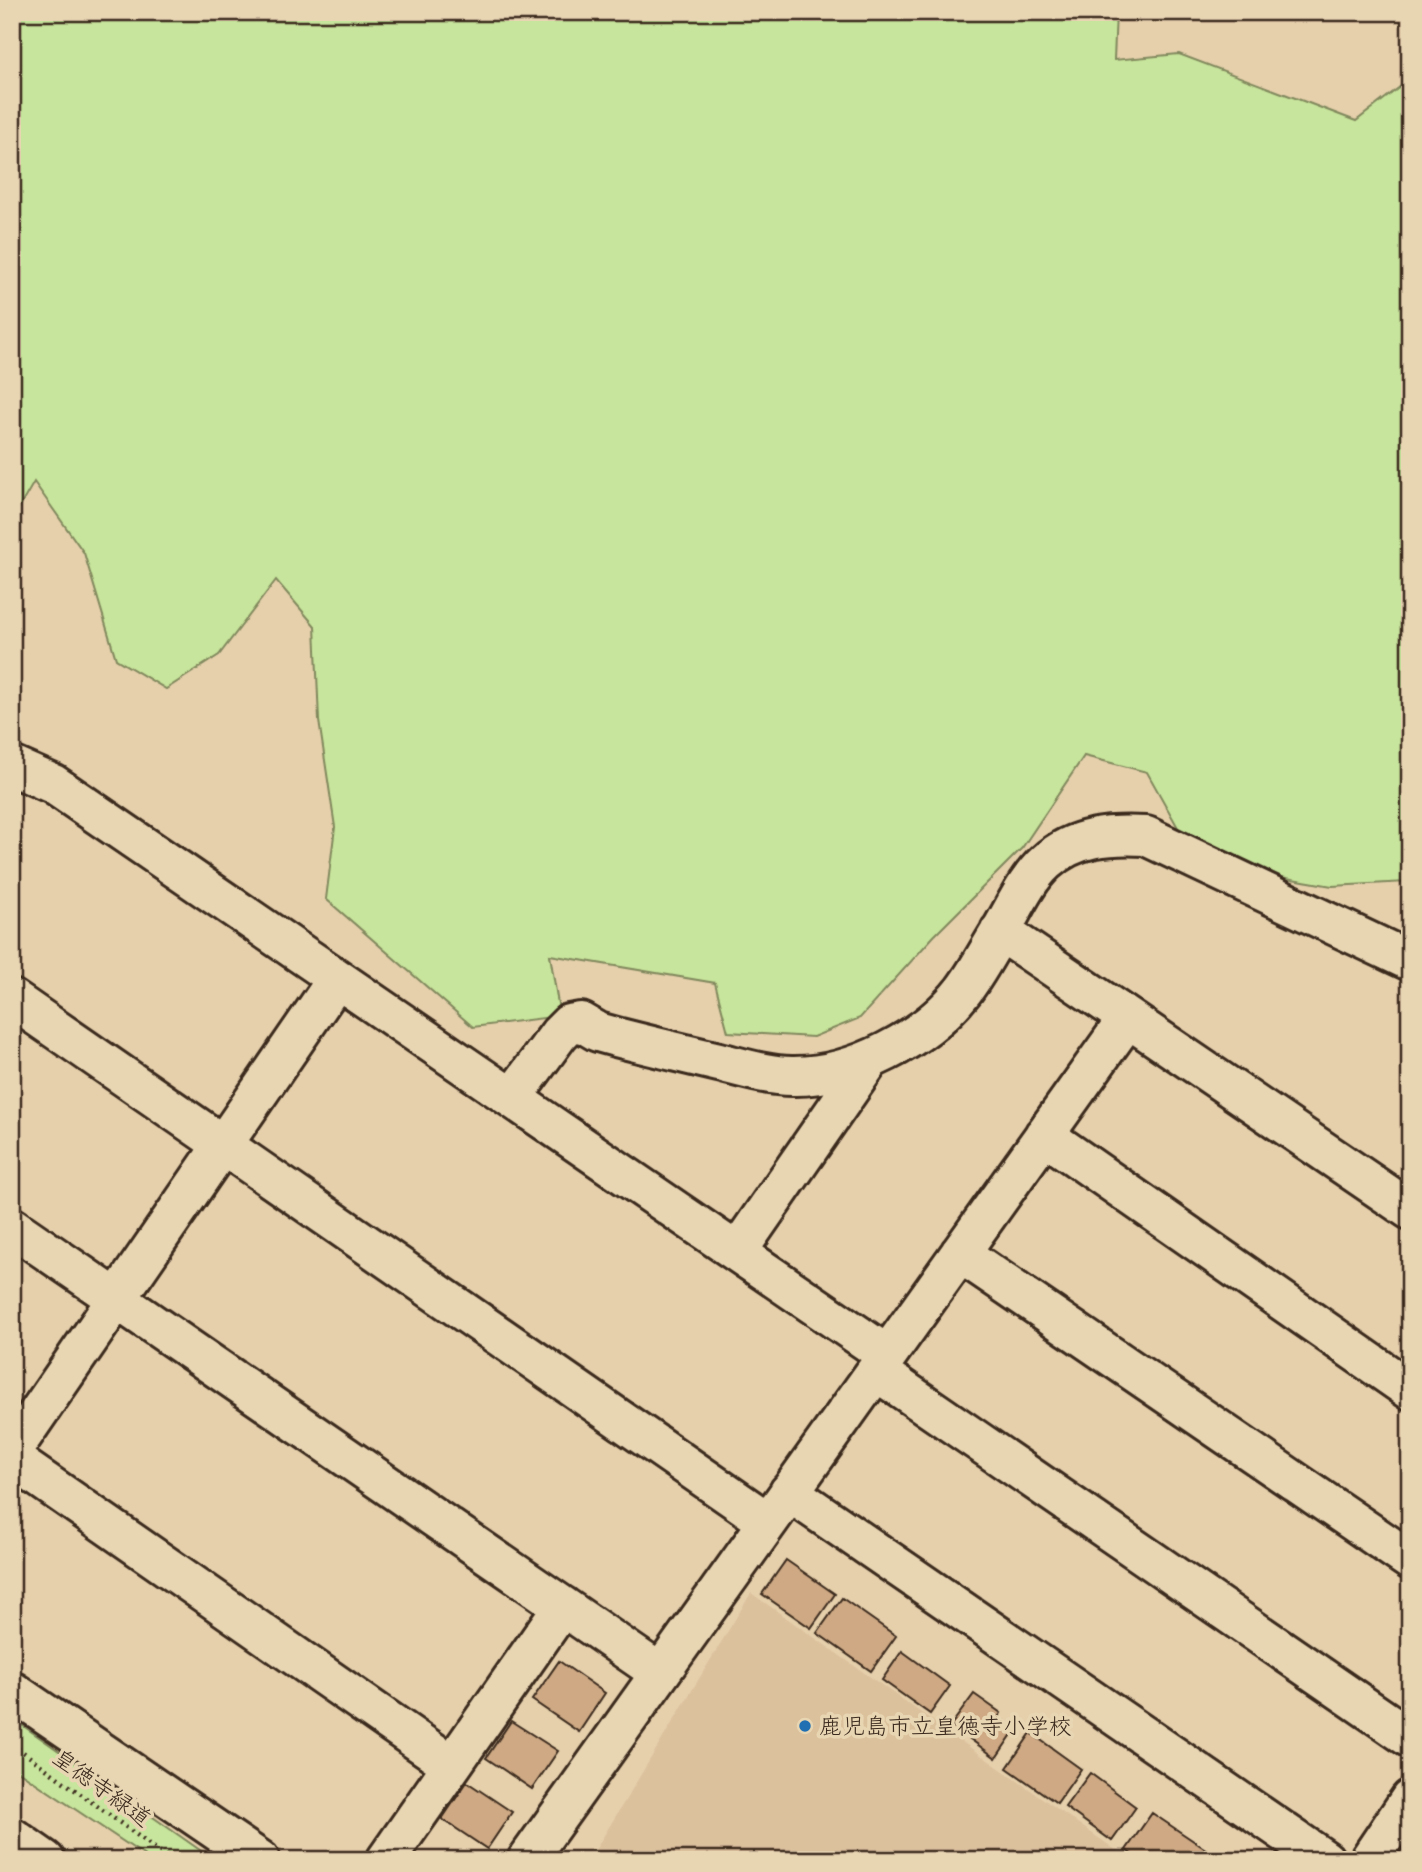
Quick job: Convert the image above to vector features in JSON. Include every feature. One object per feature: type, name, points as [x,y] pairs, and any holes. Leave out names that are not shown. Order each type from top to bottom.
[{"type":"street","points":[[12,766],[53,784],[737,1252],[881,1363],[1410,1738]]},
{"type":"street","points":[[512,1098],[559,1034],[569,1024],[581,1022],[598,1032],[762,1073],[793,1076],[860,1065],[918,1031],[946,1010],[964,990],[1030,883],[1046,862],[1090,838],[1117,834],[1146,836],[1410,961]]},
{"type":"street","points":[[1000,931],[1410,1210]]},
{"type":"street","points":[[12,1451],[337,979]]},
{"type":"street","points":[[12,999],[222,1145],[1325,1860]]},
{"type":"street","points":[[527,1860],[1128,1018]]},
{"type":"street","points":[[737,1252],[870,1060]]},
{"type":"street","points":[[1044,1135],[1410,1390]]},
{"type":"street","points":[[12,1227],[660,1673]]},
{"type":"street","points":[[960,1253],[1410,1560]]},
{"type":"street","points":[[12,1459],[452,1765]]},
{"type":"street","points":[[386,1860],[564,1606]]},
{"type":"street","points":[[12,1691],[260,1860]]},
{"type":"street","points":[[1369,1860],[1410,1799]]},
{"type":"street","points":[[12,1837],[45,1860]]},
{"type":"path","name":"皇徳寺緑道","points":[[12,1744],[171,1860]]},
{"type":"shaded area","name":"鹿児島市立皇徳寺小学校","points":[[751,1593],[1130,1860],[589,1860]]},
{"type":"green space","points":[[12,12],[1116,12],[1114,60],[1179,54],[1356,121],[1410,79],[1410,884],[1332,886],[1275,876],[1181,833],[1147,772],[1084,756],[1022,848],[934,936],[860,1018],[813,1037],[728,1032],[715,983],[550,955],[560,1016],[473,1027],[326,899],[335,827],[319,721],[315,626],[276,580],[219,655],[166,689],[116,659],[84,553],[34,482],[12,520]]},
{"type":"green space","points":[[12,1718],[214,1860],[151,1860],[12,1767]]},
{"type":"building","points":[[786,1560],[835,1594],[811,1628],[762,1594]]},
{"type":"building","points":[[842,1598],[896,1636],[871,1671],[817,1633]]},
{"type":"building","points":[[902,1651],[950,1686],[930,1714],[882,1680]]},
{"type":"building","points":[[559,1661],[605,1693],[579,1732],[532,1700]]},
{"type":"building","points":[[974,1694],[1001,1713],[998,1718],[1015,1730],[996,1758],[951,1725]]},
{"type":"building","points":[[511,1721],[558,1751],[532,1789],[486,1758]]},
{"type":"building","points":[[1031,1733],[1081,1769],[1057,1803],[1007,1768]]},
{"type":"building","points":[[1090,1773],[1136,1807],[1112,1841],[1065,1807]]},
{"type":"building","points":[[467,1782],[512,1812],[487,1849],[442,1819]]},
{"type":"building","points":[[1152,1813],[1207,1850],[1201,1860],[1140,1860],[1126,1850]]},
{"type":"place","name":"鹿児島市立皇徳寺小学校","points":[[805,1726]]}]
